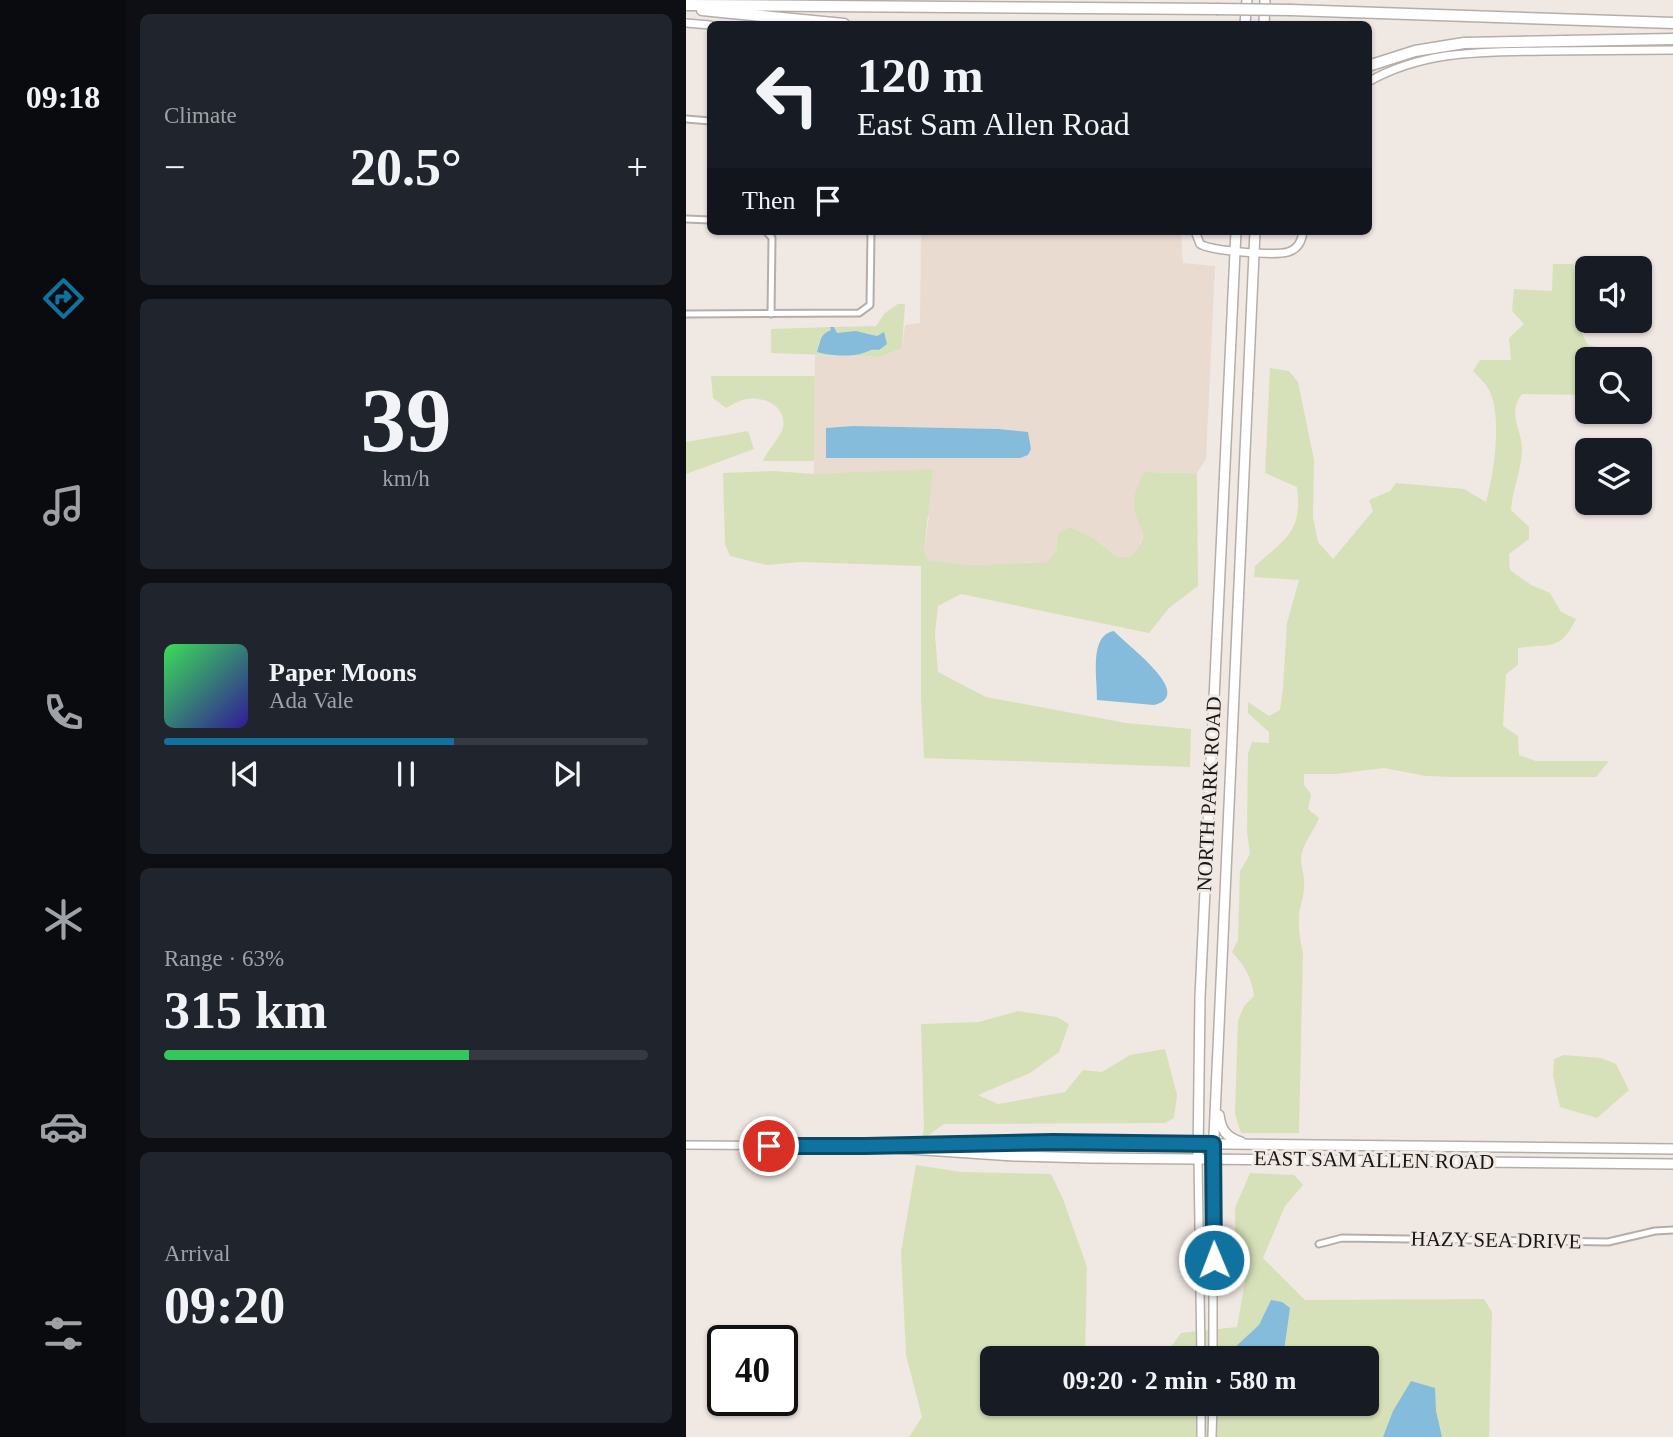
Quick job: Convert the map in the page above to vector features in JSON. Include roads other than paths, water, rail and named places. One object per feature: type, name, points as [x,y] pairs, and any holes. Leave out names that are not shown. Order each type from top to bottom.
[{"type":"highway","points":[[687,5],[1291,10],[1673,23]]},
{"type":"highway","points":[[687,5],[711,12],[811,21]]},
{"type":"highway","points":[[1372,65],[1415,51],[1464,43],[1673,39]]},
{"type":"main road","points":[[1245,21],[1247,0]]},
{"type":"main road","points":[[1264,21],[1265,0]]},
{"type":"main road","name":"NORTH PARK ROAD","points":[[1198,1159],[1200,997],[1236,235]]},
{"type":"main road","name":"NORTH PARK ROAD","points":[[1213,1159],[1255,235]]},
{"type":"main road","points":[[1215,1102],[1223,1131],[1233,1139],[1250,1144]]},
{"type":"main road","name":"EAST SAM ALLEN ROAD","points":[[865,1146],[987,1142],[1673,1149]]},
{"type":"main road","name":"EAST SAM ALLEN ROAD","points":[[865,1146],[1014,1156],[1673,1164]]},
{"type":"street","points":[[686,23],[707,25]]},
{"type":"street","points":[[1372,80],[1418,60],[1450,54],[1673,50]]},
{"type":"street","points":[[686,119],[707,121]]},
{"type":"street","points":[[686,219],[707,220]]},
{"type":"street","points":[[769,235],[772,238],[771,314]]},
{"type":"street","points":[[686,314],[859,313],[870,305],[871,235]]},
{"type":"street","points":[[1196,235],[1205,248],[1289,252],[1301,242],[1302,235]]},
{"type":"street","name":"EAST SAM ALLEN ROAD","points":[[686,1145],[865,1146]]},
{"type":"street","name":"NORTH PARK ROAD","points":[[1198,1159],[1201,1346]]},
{"type":"street","name":"NORTH PARK ROAD","points":[[1213,1159],[1213,1346]]},
{"type":"street","name":"HAZY SEA DRIVE","points":[[1319,1244],[1342,1238],[1608,1242],[1655,1231],[1673,1230]]},
{"type":"street","points":[[1201,1416],[1201,1437]]},
{"type":"street","points":[[1212,1437],[1213,1416]]},
{"type":"water","points":[[830,327],[834,327],[837,333],[856,331],[877,336],[884,332],[887,344],[879,350],[852,355],[817,352],[821,339],[831,330]]},
{"type":"water","points":[[853,426],[1028,432],[1031,449],[1028,455],[1020,458],[826,458],[826,428]]},
{"type":"water","points":[[1114,631],[1143,657],[1163,681],[1167,691],[1165,699],[1154,705],[1097,700],[1097,649],[1106,634]]},
{"type":"water","points":[[1271,1300],[1282,1302],[1290,1308],[1285,1346],[1236,1346],[1259,1325]]},
{"type":"water","points":[[1411,1381],[1435,1388],[1436,1411],[1442,1437],[1383,1437],[1393,1411]]}]
